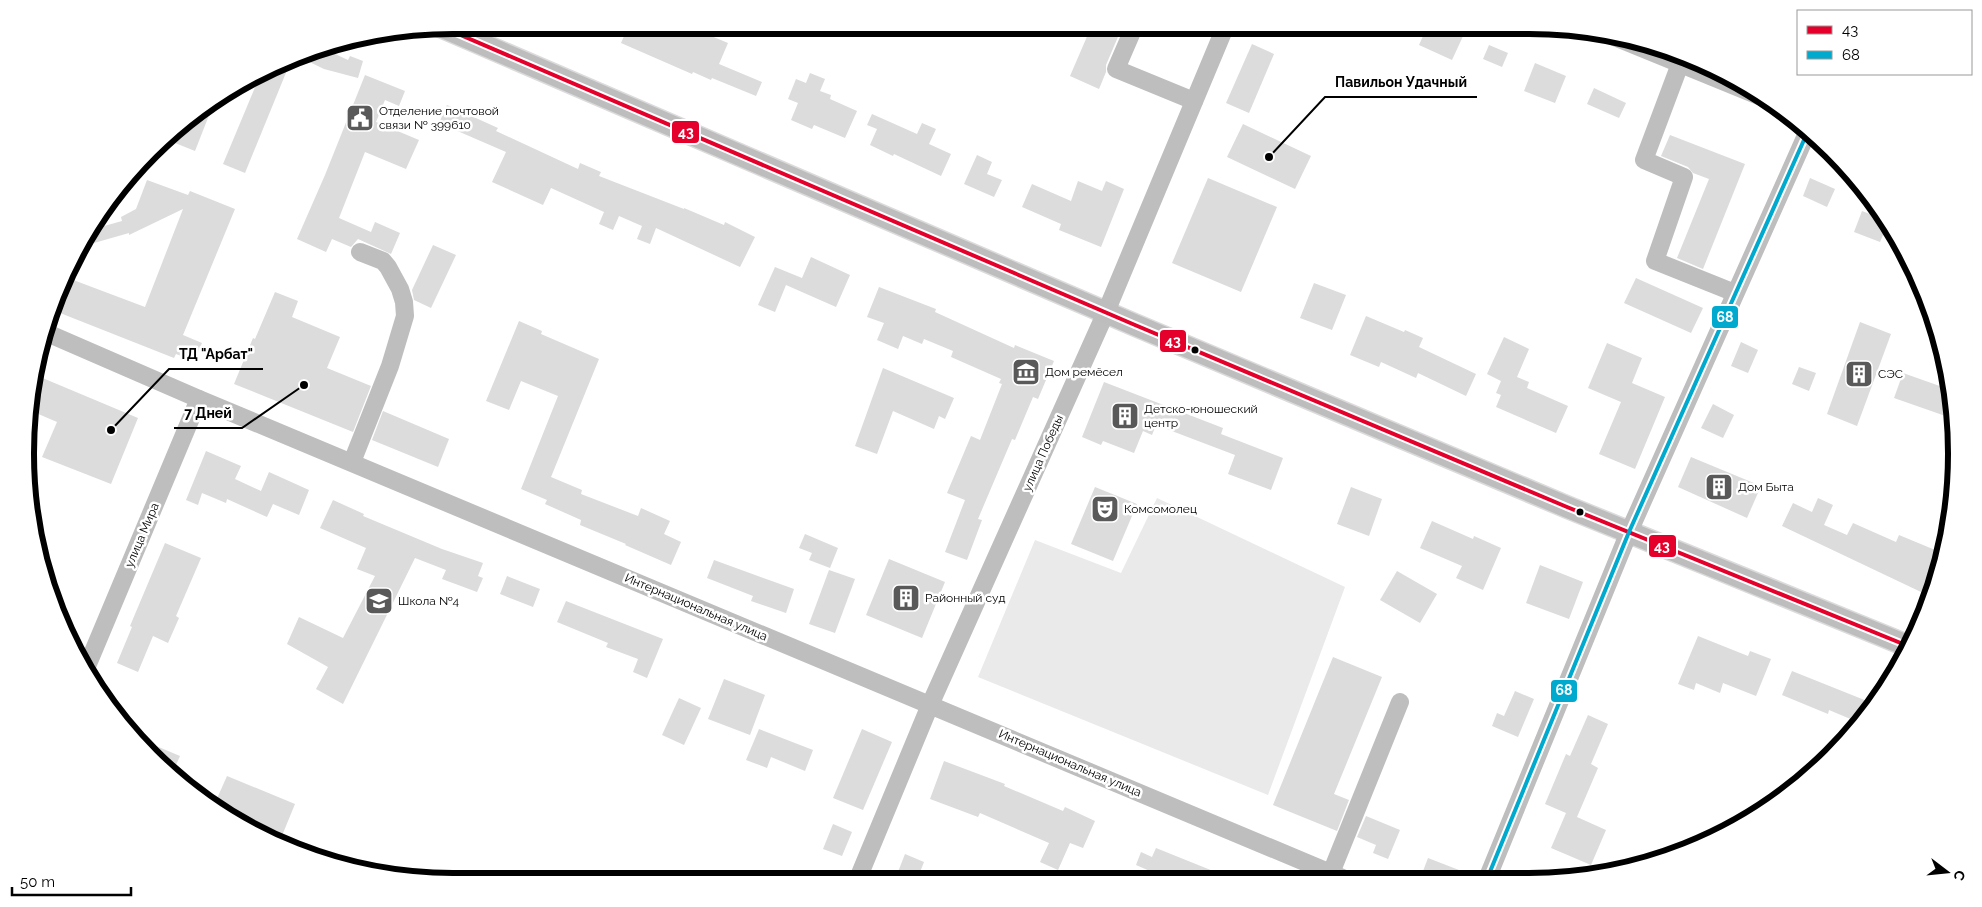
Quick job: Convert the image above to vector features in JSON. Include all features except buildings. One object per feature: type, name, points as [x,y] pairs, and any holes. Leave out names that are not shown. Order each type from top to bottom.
[{"type":"main road","points":[[458,34],[1106,312],[1629,532],[1902,644]]},
{"type":"street","points":[[1131,34],[1116,69],[1194,101]]},
{"type":"street","name":"улица Победы","points":[[860,873],[930,705],[1106,312],[1222,34]]},
{"type":"street","points":[[1653,53],[1720,80]]},
{"type":"street","points":[[1680,64],[1644,160],[1684,177],[1655,261],[1735,293]]},
{"type":"street","points":[[1489,873],[1629,532],[1805,138]]},
{"type":"street","points":[[352,462],[390,366],[405,316],[404,302],[400,290],[388,267],[383,261],[360,252]]},
{"type":"street","name":"Интернациональная улица","points":[[51,335],[199,399],[1331,873]]},
{"type":"street","name":"улица Мира","points":[[89,661],[199,399]]},
{"type":"street","points":[[1339,873],[1400,702]]},
{"type":"shaded area","points":[[1157,498],[1345,587],[1268,795],[978,677],[1035,540],[1121,573]]},
{"type":"transit line","name":"43","points":[[458,34],[1135,325],[1567,507],[1902,644]]},
{"type":"transit line","name":"68","points":[[1489,873],[1629,532],[1805,138]]},
{"type":"place","name":"Отделение почтовой связи № 399610","points":[[360,118]]},
{"type":"place","name":"Павильон Удачный","points":[[1269,157]]},
{"type":"place","name":"Дом ремёсел","points":[[1026,372]]},
{"type":"place","name":"СЭС","points":[[1859,374]]},
{"type":"place","name":"7 Дней","points":[[304,385]]},
{"type":"place","name":"Детско-юношеский центр","points":[[1125,416]]},
{"type":"place","name":"ТД \"Арбат\"","points":[[111,430]]},
{"type":"place","name":"Дом Быта","points":[[1719,487]]},
{"type":"place","name":"Комсомолец","points":[[1105,509]]},
{"type":"place","name":"Районный суд","points":[[906,598]]},
{"type":"place","name":"Школа №4","points":[[379,601]]}]
